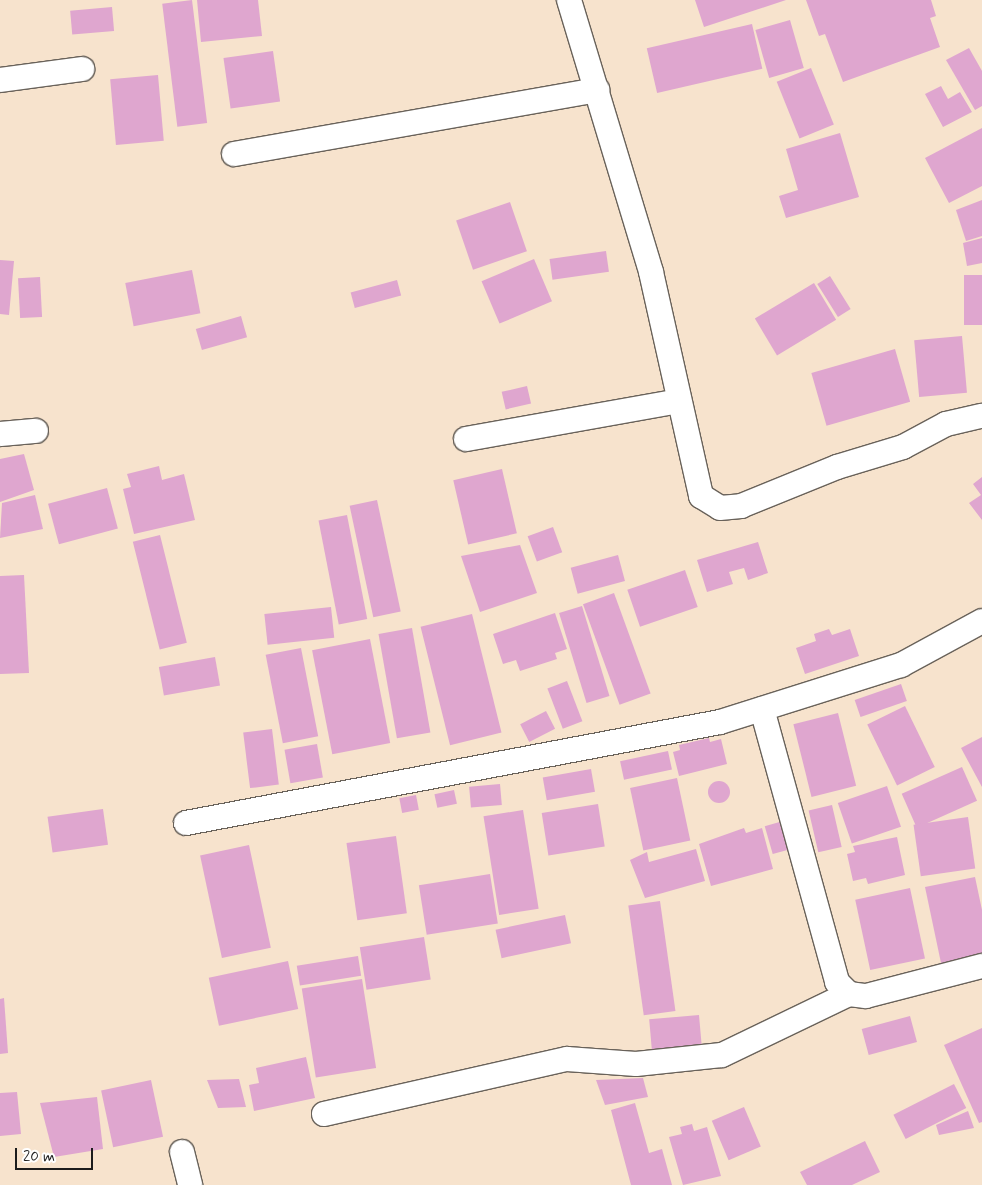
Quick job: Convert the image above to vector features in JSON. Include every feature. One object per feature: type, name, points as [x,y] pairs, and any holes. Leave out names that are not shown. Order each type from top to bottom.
[{"type":"street","points":[[569,0],[651,272],[701,496],[720,508],[741,506],[837,467],[903,447],[946,424],[982,416]]},
{"type":"street","points":[[0,80],[82,69]]},
{"type":"street","points":[[234,154],[597,90]]},
{"type":"street","points":[[466,439],[679,401]]},
{"type":"street","points":[[0,434],[36,431]]},
{"type":"street","points":[[186,823],[587,750],[720,722],[901,665],[982,621]]},
{"type":"street","points":[[762,709],[837,982],[849,994]]},
{"type":"street","points":[[324,1114],[567,1059],[636,1064],[722,1055],[849,994],[866,996],[982,966]]},
{"type":"street","points":[[182,1152],[190,1185]]},
{"type":"building","points":[[192,0],[207,123],[177,127],[162,4]]},
{"type":"building","points":[[197,0],[258,0],[262,36],[201,42]]},
{"type":"building","points":[[695,0],[786,0],[704,27]]},
{"type":"building","points":[[806,0],[931,0],[936,16],[930,18],[940,47],[843,82],[825,34],[819,36]]},
{"type":"building","points":[[112,7],[114,31],[72,35],[70,11]]},
{"type":"building","points":[[790,20],[804,68],[769,78],[755,30]]},
{"type":"building","points":[[752,24],[762,69],[657,93],[647,48]]},
{"type":"building","points":[[969,48],[982,71],[982,106],[975,110],[946,60]]},
{"type":"building","points":[[273,51],[280,102],[231,108],[223,58]]},
{"type":"building","points":[[811,68],[834,125],[800,138],[777,82]]},
{"type":"building","points":[[158,75],[164,141],[116,145],[110,79]]},
{"type":"building","points":[[941,86],[948,99],[960,92],[972,112],[943,127],[925,94]]},
{"type":"building","points":[[982,128],[982,186],[949,203],[925,158]]},
{"type":"building","points":[[840,133],[859,197],[786,218],[779,196],[798,190],[786,149]]},
{"type":"building","points":[[982,200],[982,236],[966,241],[956,210]]},
{"type":"building","points":[[510,202],[527,251],[473,270],[456,221]]},
{"type":"building","points":[[982,238],[982,263],[967,266],[963,243]]},
{"type":"building","points":[[606,251],[609,272],[552,280],[550,259]]},
{"type":"building","points":[[534,259],[552,301],[500,324],[482,281]]},
{"type":"building","points":[[0,260],[14,261],[9,315],[0,314]]},
{"type":"building","points":[[192,270],[200,313],[134,326],[125,283]]},
{"type":"building","points":[[964,275],[982,275],[982,325],[964,325]]},
{"type":"building","points":[[830,276],[851,309],[838,317],[817,284]]},
{"type":"building","points":[[40,277],[42,317],[20,318],[18,278]]},
{"type":"building","points":[[397,280],[401,295],[355,308],[351,292]]},
{"type":"building","points":[[814,283],[836,320],[777,355],[755,319]]},
{"type":"building","points":[[241,316],[247,337],[202,350],[196,329]]},
{"type":"building","points":[[962,336],[967,393],[919,397],[914,340]]},
{"type":"building","points":[[895,349],[910,402],[827,426],[811,373]]},
{"type":"building","points":[[527,386],[531,404],[506,409],[502,392]]},
{"type":"building","points":[[24,454],[34,490],[0,502],[0,459]]},
{"type":"building","points":[[159,466],[162,480],[184,474],[195,520],[134,534],[123,489],[131,487],[127,474]]},
{"type":"building","points":[[502,469],[517,533],[468,545],[453,480]]},
{"type":"building","points":[[982,477],[982,520],[969,503],[981,495],[973,484]]},
{"type":"building","points":[[107,488],[118,529],[59,544],[48,504]]},
{"type":"building","points":[[35,495],[43,529],[0,538],[2,503]]},
{"type":"building","points":[[377,500],[401,612],[373,617],[350,506]]},
{"type":"building","points":[[347,515],[367,619],[339,625],[319,521]]},
{"type":"building","points":[[553,527],[562,552],[537,562],[528,536]]},
{"type":"building","points":[[160,535],[187,643],[160,649],[133,542]]},
{"type":"building","points":[[758,542],[768,573],[748,580],[744,568],[729,572],[733,584],[707,592],[697,560]]},
{"type":"building","points":[[520,545],[537,593],[480,612],[461,556]]},
{"type":"building","points":[[618,555],[625,581],[578,594],[571,568]]},
{"type":"building","points":[[685,570],[698,607],[640,627],[627,590]]},
{"type":"building","points":[[24,575],[29,673],[0,674],[0,576]]},
{"type":"building","points":[[614,593],[651,694],[620,705],[583,604]]},
{"type":"building","points":[[582,606],[609,696],[587,703],[559,613]]},
{"type":"building","points":[[331,607],[334,638],[268,645],[264,614]]},
{"type":"building","points":[[555,613],[567,649],[555,653],[557,659],[520,671],[516,660],[503,664],[493,634]]},
{"type":"building","points":[[472,614],[502,732],[450,745],[421,627]]},
{"type":"building","points":[[412,628],[430,732],[397,738],[379,634]]},
{"type":"building","points":[[829,629],[832,635],[850,629],[859,656],[805,674],[796,648],[816,641],[814,634]]},
{"type":"building","points":[[370,639],[390,743],[332,754],[312,650]]},
{"type":"building","points":[[301,648],[318,736],[283,743],[266,655]]},
{"type":"building","points":[[215,657],[220,686],[164,695],[159,667]]},
{"type":"building","points":[[567,681],[582,721],[563,729],[547,689]]},
{"type":"building","points":[[901,684],[907,701],[861,717],[855,700]]},
{"type":"building","points":[[905,706],[935,767],[897,786],[867,724]]},
{"type":"building","points":[[546,711],[555,729],[529,742],[520,724]]},
{"type":"building","points":[[838,713],[856,786],[812,797],[793,724]]},
{"type":"building","points":[[272,729],[279,785],[250,788],[243,733]]},
{"type":"building","points":[[982,737],[982,787],[961,748]]},
{"type":"building","points":[[709,738],[710,742],[721,739],[727,764],[679,776],[673,752],[680,750],[679,745]]},
{"type":"building","points":[[317,744],[323,777],[290,783],[285,750]]},
{"type":"building","points":[[668,751],[672,770],[624,780],[620,761]]},
{"type":"building","points":[[962,767],[977,801],[917,828],[902,794]]},
{"type":"building","points":[[591,769],[595,792],[547,800],[543,778]]},
{"type":"building","points":[[677,778],[690,841],[643,851],[630,788]]},
{"type":"building","points":[[719,781],[727,784],[730,792],[727,800],[719,803],[711,800],[708,792],[711,784]]},
{"type":"building","points":[[500,784],[502,805],[471,808],[469,787]]},
{"type":"building","points":[[887,786],[901,827],[852,844],[838,803]]},
{"type":"building","points":[[454,790],[457,804],[437,808],[434,794]]},
{"type":"building","points":[[416,795],[419,810],[402,813],[399,798]]},
{"type":"building","points":[[598,804],[605,846],[548,855],[542,813]]},
{"type":"building","points":[[832,805],[842,847],[818,852],[809,810]]},
{"type":"building","points":[[103,809],[108,845],[53,852],[48,817]]},
{"type":"building","points":[[523,810],[539,909],[499,915],[483,816]]},
{"type":"building","points":[[968,817],[975,868],[921,876],[914,825]]},
{"type":"building","points":[[783,821],[791,849],[773,854],[765,826]]},
{"type":"building","points":[[744,828],[746,833],[762,828],[773,869],[711,886],[699,844]]},
{"type":"building","points":[[396,836],[407,913],[357,920],[346,843]]},
{"type":"building","points":[[897,837],[905,875],[868,884],[866,878],[853,881],[847,854],[855,852],[853,846]]},
{"type":"building","points":[[249,845],[271,948],[222,958],[200,855]]},
{"type":"building","points":[[696,849],[705,881],[645,898],[630,860],[647,852],[649,862]]},
{"type":"building","points":[[490,874],[498,923],[427,935],[419,885]]},
{"type":"building","points":[[975,877],[982,910],[982,955],[941,963],[925,887]]},
{"type":"building","points":[[910,888],[925,958],[870,970],[855,900]]},
{"type":"building","points":[[660,901],[675,1011],[644,1015],[628,905]]},
{"type":"building","points":[[565,915],[571,943],[502,958],[496,930]]},
{"type":"building","points":[[424,937],[431,979],[367,990],[360,947]]},
{"type":"building","points":[[358,956],[361,976],[300,985],[297,966]]},
{"type":"building","points":[[288,961],[298,1009],[219,1026],[209,978]]},
{"type":"building","points":[[362,979],[376,1068],[316,1077],[302,989]]},
{"type":"building","points":[[4,998],[8,1053],[0,1054],[0,999]]},
{"type":"building","points":[[699,1015],[702,1048],[652,1052],[649,1019]]},
{"type":"building","points":[[910,1016],[917,1042],[869,1055],[862,1029]]},
{"type":"building","points":[[982,1028],[982,1122],[979,1123],[944,1045]]},
{"type":"building","points":[[306,1057],[315,1098],[254,1111],[249,1085],[259,1083],[256,1068]]},
{"type":"building","points":[[643,1078],[648,1097],[605,1105],[596,1080]]},
{"type":"building","points":[[239,1079],[246,1107],[218,1108],[207,1080]]},
{"type":"building","points":[[151,1080],[163,1137],[113,1147],[101,1091]]},
{"type":"building","points":[[954,1084],[966,1108],[906,1139],[893,1115]]},
{"type":"building","points":[[17,1092],[21,1134],[0,1136],[0,1093]]},
{"type":"building","points":[[97,1097],[103,1149],[54,1157],[40,1103]]},
{"type":"building","points":[[635,1103],[649,1153],[662,1149],[672,1185],[631,1185],[611,1110]]},
{"type":"building","points":[[744,1107],[761,1147],[729,1160],[712,1121]]},
{"type":"building","points":[[968,1111],[974,1128],[939,1135],[936,1125]]},
{"type":"building","points":[[692,1124],[694,1131],[707,1127],[721,1176],[683,1185],[669,1137],[682,1134],[680,1127]]},
{"type":"building","points":[[865,1141],[880,1172],[852,1185],[807,1185],[800,1172]]}]
